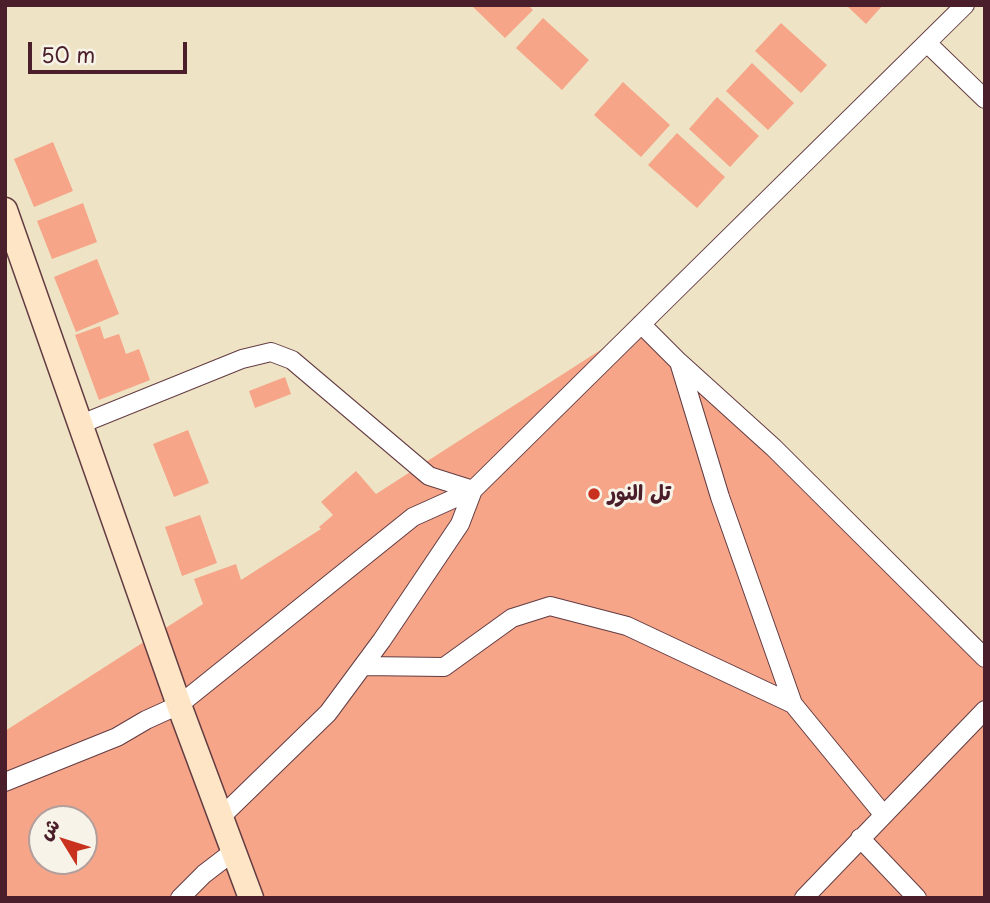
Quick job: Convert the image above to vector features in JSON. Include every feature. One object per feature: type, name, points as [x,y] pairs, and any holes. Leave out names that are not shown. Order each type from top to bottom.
[{"type":"street","points":[[5,782],[117,737],[179,705],[413,517],[473,490],[965,5]]},
{"type":"street","points":[[927,43],[985,99]]},
{"type":"street","points":[[5,210],[179,705],[251,898]]},
{"type":"street","points":[[641,324],[774,448],[985,659]]},
{"type":"street","points":[[81,424],[242,359],[271,352],[292,360],[429,476],[473,490]]},
{"type":"street","points":[[679,362],[720,498],[793,704],[883,814]]},
{"type":"street","points":[[221,817],[328,713],[460,524],[473,490]]},
{"type":"street","points":[[363,666],[444,667],[512,618],[550,606],[627,626],[793,704]]},
{"type":"street","points":[[804,898],[985,710]]},
{"type":"street","points":[[860,838],[917,898]]},
{"type":"street","points":[[180,898],[204,874],[234,851]]},
{"type":"building","points":[[471,5],[528,5],[533,10],[505,38]]},
{"type":"building","points":[[846,5],[883,5],[866,24]]},
{"type":"building","points":[[543,18],[589,60],[562,90],[516,48]]},
{"type":"building","points":[[781,23],[827,65],[801,93],[755,51]]},
{"type":"building","points":[[752,63],[794,103],[768,130],[726,91]]},
{"type":"building","points":[[623,82],[670,125],[641,157],[594,115]]},
{"type":"building","points":[[717,97],[759,136],[730,167],[689,129]]},
{"type":"building","points":[[677,133],[725,177],[697,208],[648,165]]},
{"type":"building","points":[[53,142],[73,191],[34,207],[14,159]]},
{"type":"building","points":[[83,203],[97,242],[52,259],[37,221]]},
{"type":"building","points":[[97,259],[119,314],[76,332],[54,277]]},
{"type":"building","name":"تل النور","points":[[641,324],[985,664],[985,898],[5,898],[5,731],[203,604],[194,579],[236,564],[241,580],[321,529],[319,527],[333,515],[321,502],[356,471],[376,494]]},
{"type":"building","points":[[100,326],[104,339],[119,334],[126,354],[139,349],[150,380],[99,400],[75,335]]},
{"type":"building","points":[[285,377],[291,394],[255,408],[249,391]]},
{"type":"building","points":[[188,430],[209,483],[174,497],[153,444]]},
{"type":"building","points":[[200,515],[217,563],[182,576],[165,527]]},
{"type":"place","name":"تل النور","points":[[594,494]]}]
